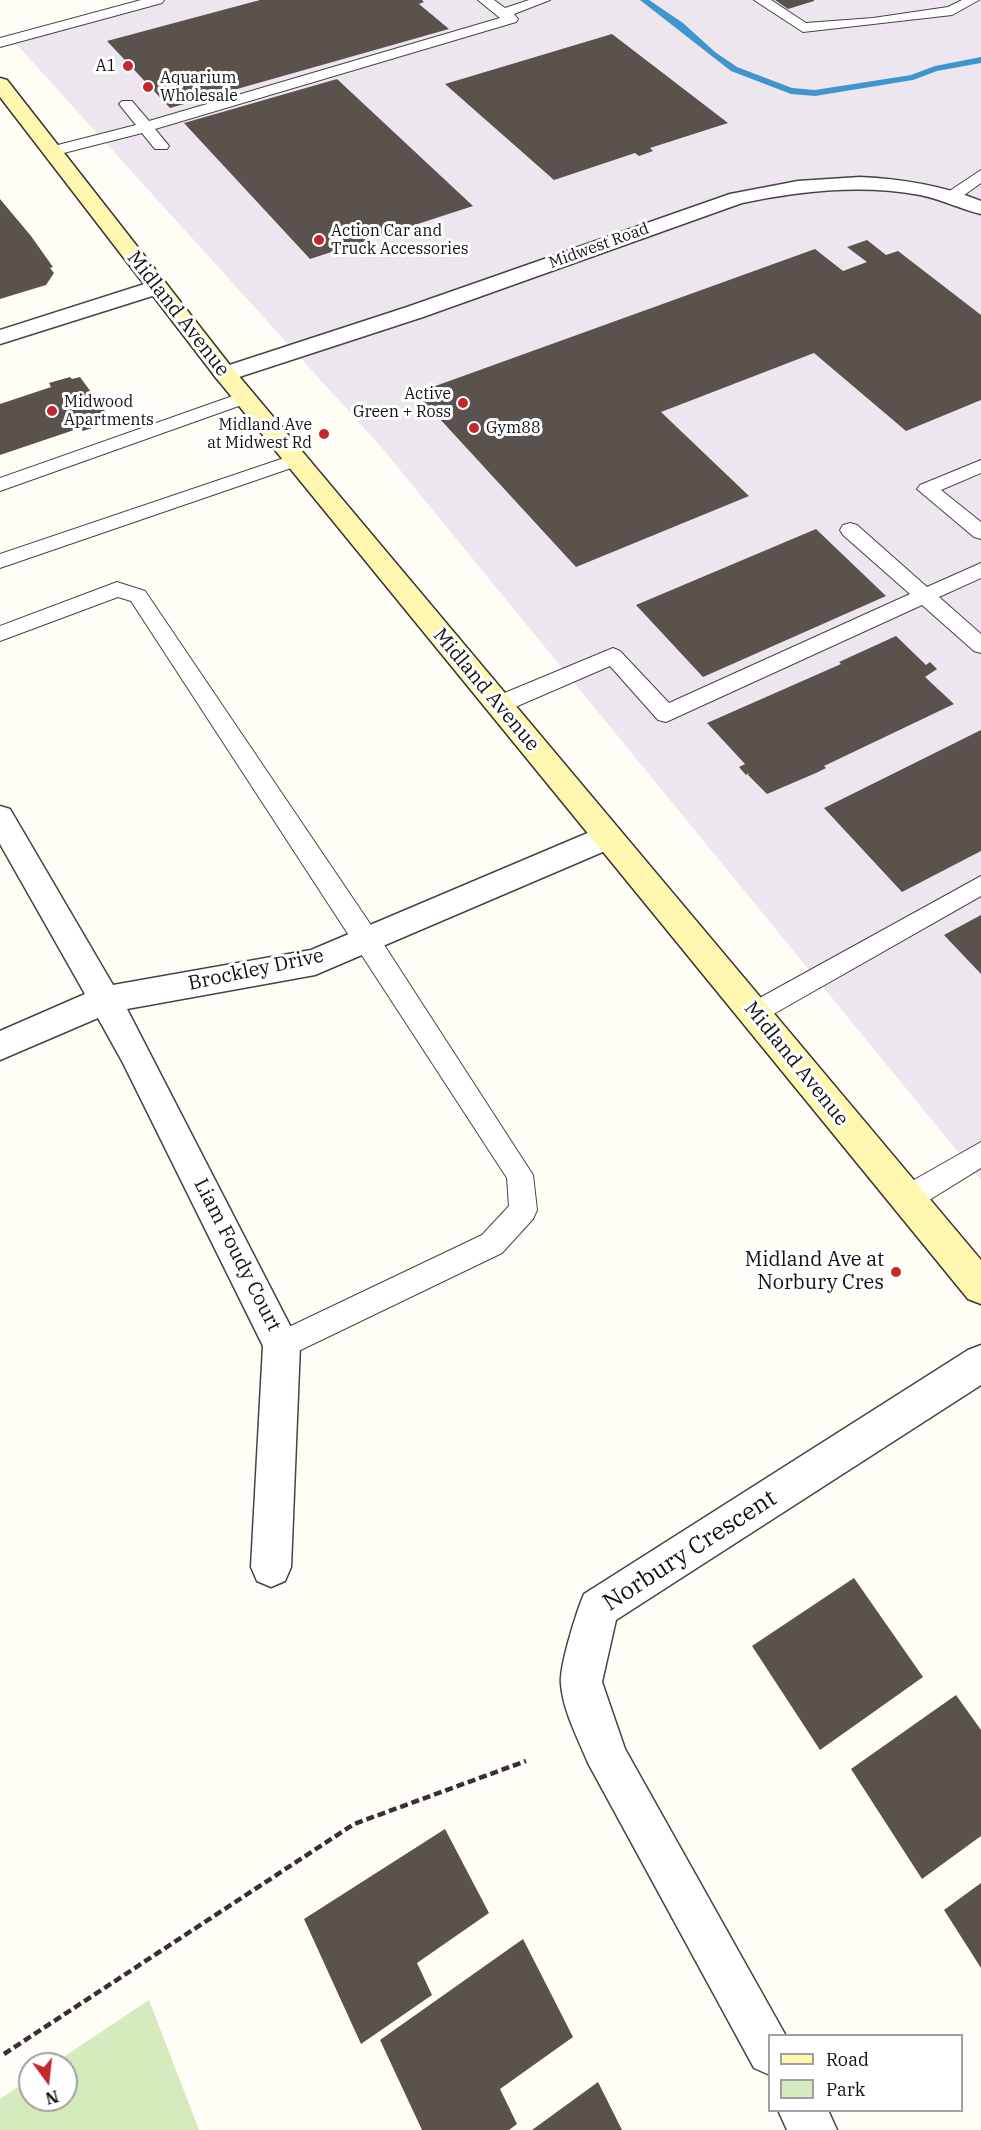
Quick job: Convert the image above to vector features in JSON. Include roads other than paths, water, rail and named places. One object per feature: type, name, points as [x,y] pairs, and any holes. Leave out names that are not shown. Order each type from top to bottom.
[{"type":"main road","name":"Midland Avenue","points":[[0,84],[244,398],[981,1287]]},
{"type":"street","name":"Midwest Road","points":[[225,374],[415,312],[737,198],[817,183],[862,182],[954,195],[981,208]]},
{"type":"street","points":[[0,337],[157,287]]},
{"type":"street","name":"Liam Foudy Court","points":[[0,818],[140,1064],[282,1345],[272,1567]]},
{"type":"street","name":"Brockley Drive","points":[[0,1046],[105,1000],[315,962],[608,837]]},
{"type":"street","name":"Norbury Crescent","points":[[768,2048],[609,1763],[589,1712],[581,1682],[598,1608],[936,1394],[981,1363]]},
{"type":"street","points":[[803,2112],[813,2130]]},
{"type":"lane","points":[[0,43],[157,0]]},
{"type":"lane","points":[[52,151],[145,127],[511,19],[485,0]]},
{"type":"lane","points":[[503,13],[543,0]]},
{"type":"lane","points":[[761,0],[803,28],[952,12],[972,0]]},
{"type":"lane","points":[[127,104],[161,146]]},
{"type":"lane","points":[[954,195],[981,175]]},
{"type":"lane","points":[[0,485],[244,398]]},
{"type":"lane","points":[[0,561],[296,460]]},
{"type":"lane","points":[[981,466],[927,489],[981,532]]},
{"type":"lane","points":[[850,530],[981,646]]},
{"type":"lane","points":[[498,705],[613,656],[666,714],[981,570]]},
{"type":"lane","points":[[0,634],[117,589],[138,596],[368,941],[520,1175],[523,1210],[492,1244],[282,1345]]},
{"type":"lane","points":[[754,1013],[981,885]]},
{"type":"lane","points":[[908,1198],[981,1154]]},
{"type":"waterway","points":[[644,0],[680,25],[712,54],[734,69],[791,91],[815,93],[913,77],[935,69],[981,60]]},
{"type":"place","name":"A1","points":[[128,66]]},
{"type":"place","name":"Aquarium Wholesale","points":[[148,87]]},
{"type":"place","name":"Action Car and Truck Accessories","points":[[319,240]]},
{"type":"place","name":"Active Green + Ross","points":[[463,403]]},
{"type":"place","name":"Midwood Apartments","points":[[52,411]]},
{"type":"place","name":"Gym88","points":[[474,428]]},
{"type":"place","name":"Midland Ave at Midwest Rd","points":[[324,434]]},
{"type":"place","name":"Midland Ave at Norbury Cres","points":[[896,1272]]}]
